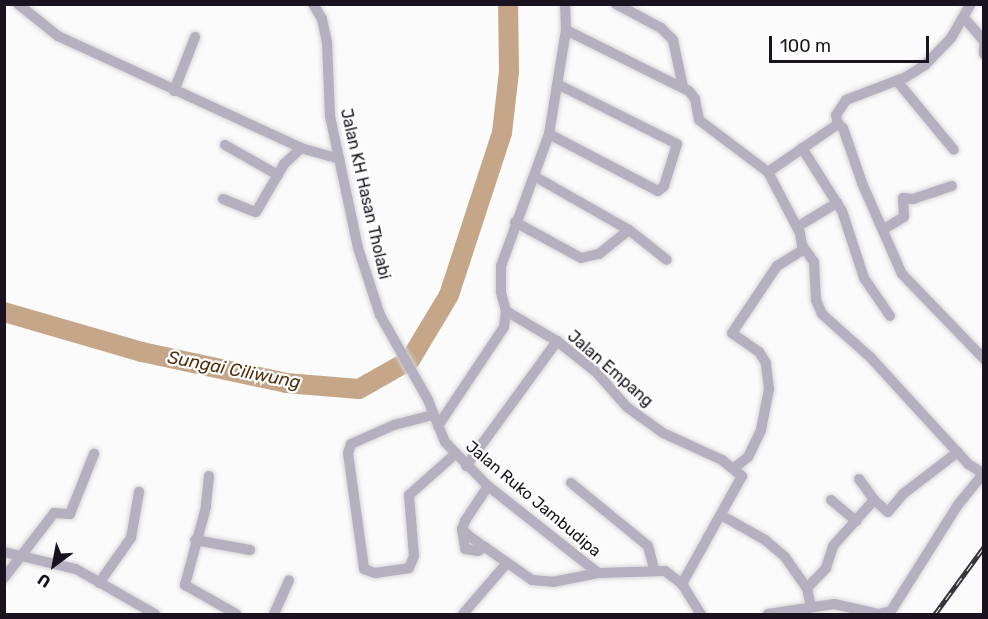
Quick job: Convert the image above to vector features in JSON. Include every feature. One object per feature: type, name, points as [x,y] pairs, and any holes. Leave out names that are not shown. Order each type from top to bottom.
[{"type":"street","points":[[18,4],[58,36],[301,148],[339,159]]},
{"type":"street","name":"Jalan KH Hasan Tholabi","points":[[313,4],[322,19],[327,42],[330,116],[364,268],[380,315],[428,400]]},
{"type":"street","points":[[438,426],[492,350],[506,311],[501,292],[501,266],[515,222],[549,134],[559,85],[566,30],[565,4]]},
{"type":"street","points":[[616,4],[661,28],[674,40],[683,87]]},
{"type":"street","points":[[957,4],[968,12],[984,41]]},
{"type":"street","points":[[968,12],[925,65],[897,81],[846,100],[836,115],[838,124],[846,132],[862,183],[902,274],[984,359]]},
{"type":"street","points":[[566,30],[683,87],[695,99],[699,120],[768,172],[797,227],[804,249],[814,262],[816,300],[822,314],[871,358],[958,452],[983,474],[957,506],[891,611],[878,614],[834,604],[811,606],[768,615]]},
{"type":"street","points":[[174,91],[195,36]]},
{"type":"street","points":[[984,46],[984,54]]},
{"type":"street","points":[[897,81],[954,150]]},
{"type":"street","points":[[549,134],[658,191],[664,186],[677,144],[559,85]]},
{"type":"street","points":[[768,172],[838,124]]},
{"type":"street","points":[[225,145],[278,175]]},
{"type":"street","points":[[223,199],[256,212],[278,175],[301,148]]},
{"type":"street","points":[[802,148],[837,202],[857,251],[864,278],[890,316]]},
{"type":"street","points":[[534,176],[629,230],[667,260]]},
{"type":"street","points":[[884,229],[904,217],[903,198],[914,199],[952,186]]},
{"type":"street","points":[[797,227],[837,202]]},
{"type":"street","points":[[515,222],[581,258],[599,254],[629,230]]},
{"type":"street","points":[[682,584],[742,476],[735,468],[748,457],[761,430],[769,389],[766,363],[759,352],[732,333],[777,266],[804,249]]},
{"type":"street","name":"Jalan Empang","points":[[506,311],[557,341],[596,372],[627,407],[663,433],[735,468]]},
{"type":"street","points":[[466,466],[557,341]]},
{"type":"street","name":"Jalan Ruko Jambudipa","points":[[428,400],[438,426],[454,455],[488,486],[598,573],[654,569]]},
{"type":"street","points":[[434,415],[393,425],[351,444],[348,453],[364,569],[375,573],[409,568],[414,556],[409,495],[454,455]]},
{"type":"street","points":[[859,479],[874,500],[888,512],[903,494],[958,452]]},
{"type":"street","points":[[4,578],[54,513],[70,514],[94,454]]},
{"type":"street","points":[[209,476],[206,507],[195,540],[185,585],[236,615]]},
{"type":"street","points":[[571,483],[648,546],[654,569],[665,571],[682,584],[701,615]]},
{"type":"street","points":[[488,486],[462,529],[506,564],[541,582],[598,573]]},
{"type":"street","points":[[99,583],[131,538],[139,492]]},
{"type":"street","points":[[831,500],[856,521]]},
{"type":"street","points":[[807,588],[825,568],[833,546],[874,500]]},
{"type":"street","points":[[721,515],[765,540],[786,556],[807,588],[811,606]]},
{"type":"street","points":[[195,540],[250,550]]},
{"type":"street","points":[[4,552],[76,569],[155,615]]},
{"type":"street","points":[[463,615],[506,564]]},
{"type":"street","points":[[274,615],[289,580]]},
{"type":"waterway","name":"Sungai Ciliwung","points":[[4,312],[142,352],[286,383],[359,389],[410,360],[449,295],[502,133],[509,72],[508,4]]},
{"type":"railway","points":[[935,614],[984,547]]}]
